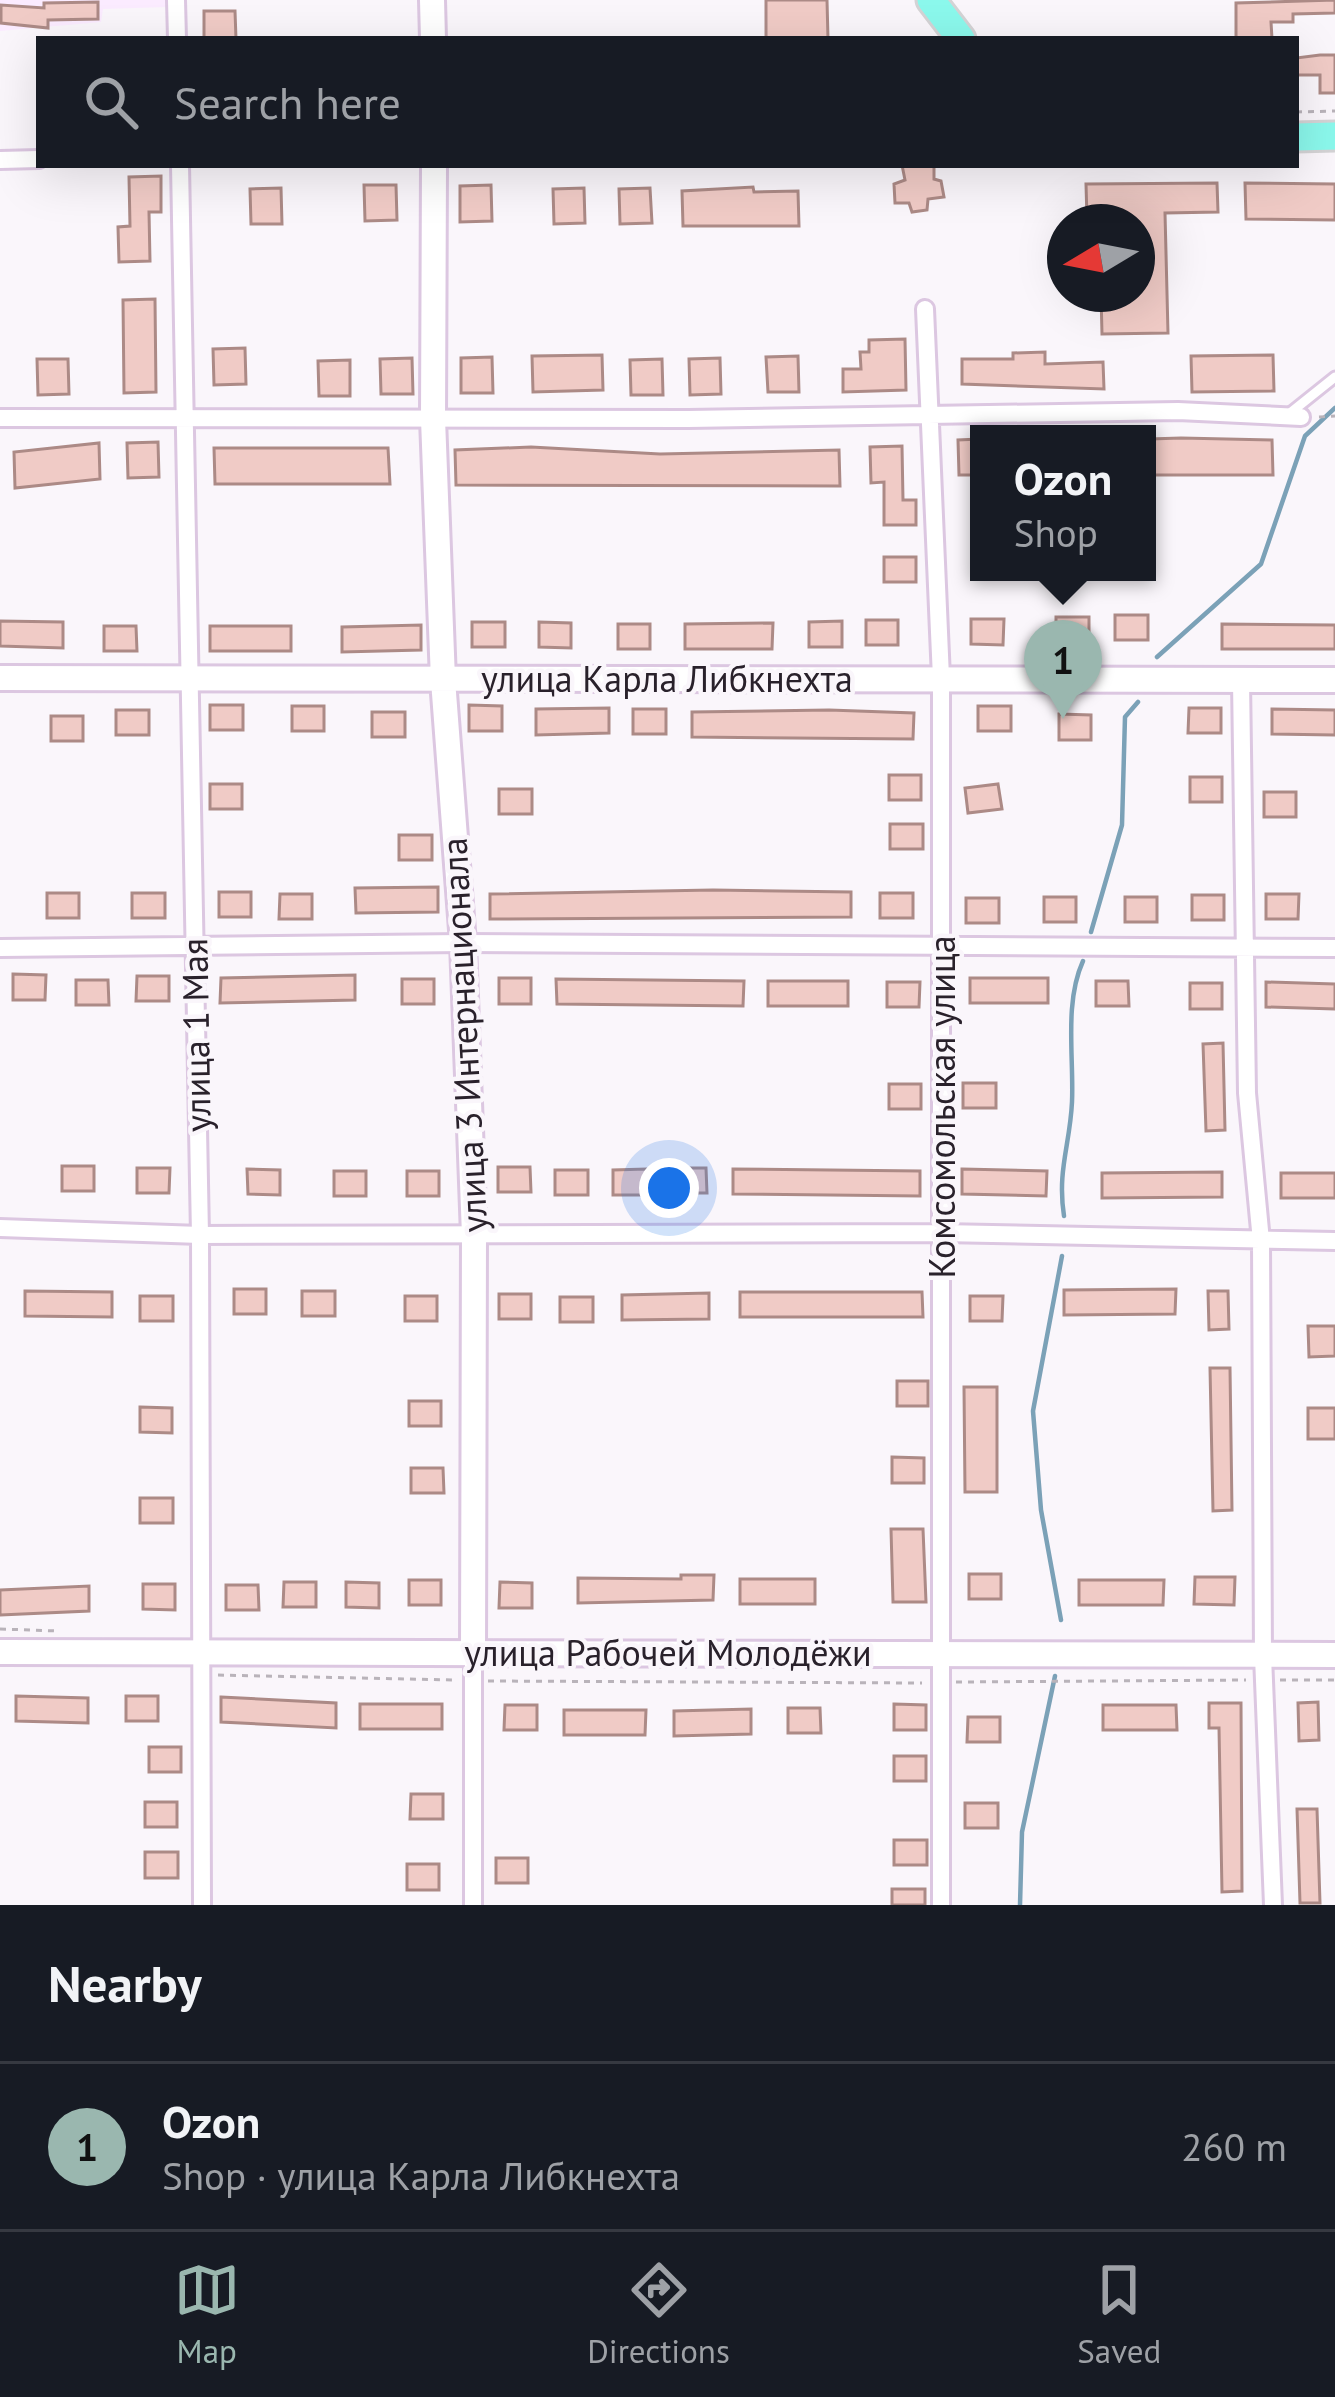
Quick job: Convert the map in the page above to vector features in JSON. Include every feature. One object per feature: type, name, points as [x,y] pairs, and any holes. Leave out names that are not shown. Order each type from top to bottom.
[{"type":"main road","points":[[432,0],[433,36]]},
{"type":"main road","points":[[932,0],[960,36]]},
{"type":"main road","points":[[1299,137],[1335,136]]},
{"type":"main road","name":"улица 3 Интернационала","points":[[434,168],[434,419],[443,680],[463,943],[474,1235],[473,1654]]},
{"type":"main road","name":"улица Карла Либкнехта","points":[[0,678],[1335,680]]},
{"type":"main road","name":"улица Рабочей Молодёжи","points":[[0,1652],[199,1663],[473,1654],[945,1652],[1263,1668],[1335,1655]]},
{"type":"street","points":[[176,0],[176,36]]},
{"type":"street","points":[[0,160],[36,159]]},
{"type":"street","name":"улица 1 Мая","points":[[180,168],[200,1235],[202,1905]]},
{"type":"street","name":"Комсомольская улица","points":[[925,309],[941,678],[945,1652],[941,1905]]},
{"type":"street","points":[[0,418],[1178,411],[1293,417]]},
{"type":"street","points":[[1241,681],[1243,948],[1247,1093],[1261,1241],[1263,1668],[1274,1905]]},
{"type":"street","points":[[0,948],[463,943],[1335,948]]},
{"type":"street","points":[[0,1228],[200,1235],[941,1233],[1335,1241]]},
{"type":"street","name":"улица 3 Интернационала","points":[[472,1905],[473,1654]]},
{"type":"lane","points":[[1293,417],[1335,377]]},
{"type":"path","points":[[1299,112],[1335,112]]},
{"type":"path","points":[[199,1663],[474,1681],[944,1683],[1263,1668],[1335,1680]]},
{"type":"shaded area","points":[[0,0],[168,0],[168,7],[103,9],[101,22],[0,31]]},
{"type":"building","points":[[766,0],[827,0],[828,36],[766,36]]},
{"type":"building","points":[[1335,0],[1335,13],[1293,14],[1293,22],[1271,22],[1272,36],[1236,36],[1236,3]]},
{"type":"building","points":[[98,2],[98,19],[48,20],[48,28],[1,23],[1,5],[44,8],[44,3]]},
{"type":"building","points":[[204,11],[235,11],[236,36],[204,36]]},
{"type":"building","points":[[1335,55],[1335,93],[1320,93],[1320,75],[1299,75],[1299,58]]},
{"type":"building","points":[[903,168],[934,168],[944,197],[928,199],[927,210],[912,212],[909,203],[895,203],[894,184],[905,180]]},
{"type":"building","points":[[161,176],[161,212],[149,212],[150,261],[119,262],[118,227],[130,226],[129,177]]},
{"type":"building","points":[[1217,183],[1218,212],[1165,213],[1168,333],[1102,334],[1101,312],[1155,312],[1155,204],[1087,204],[1086,184]]},
{"type":"building","points":[[1245,183],[1335,184],[1335,220],[1246,219]]},
{"type":"building","points":[[364,185],[396,185],[397,220],[365,221]]},
{"type":"building","points":[[491,185],[492,221],[460,222],[460,186]]},
{"type":"building","points":[[753,187],[754,192],[798,191],[799,226],[683,226],[682,191]]},
{"type":"building","points":[[281,188],[282,224],[251,224],[250,189]]},
{"type":"building","points":[[584,188],[585,223],[554,224],[553,189]]},
{"type":"building","points":[[650,188],[652,223],[620,224],[619,189]]},
{"type":"building","points":[[155,299],[156,392],[124,393],[123,300]]},
{"type":"building","points":[[905,339],[906,390],[843,392],[843,369],[861,369],[860,352],[869,352],[869,340]]},
{"type":"building","points":[[245,348],[246,384],[214,385],[213,349]]},
{"type":"building","points":[[1045,352],[1045,364],[1103,362],[1104,389],[962,384],[962,359],[1013,359],[1013,353]]},
{"type":"building","points":[[602,355],[603,390],[533,392],[532,356]]},
{"type":"building","points":[[1273,355],[1274,391],[1192,392],[1191,356]]},
{"type":"building","points":[[798,356],[799,392],[768,392],[766,357]]},
{"type":"building","points":[[492,357],[493,393],[461,393],[461,358]]},
{"type":"building","points":[[412,358],[413,394],[381,394],[380,359]]},
{"type":"building","points":[[720,358],[721,394],[690,395],[689,359]]},
{"type":"building","points":[[37,359],[68,359],[69,394],[38,395]]},
{"type":"building","points":[[662,359],[663,395],[631,395],[630,360]]},
{"type":"building","points":[[350,360],[350,396],[319,396],[318,361]]},
{"type":"building","points":[[970,439],[970,475],[959,475],[958,440]]},
{"type":"building","points":[[1156,439],[1272,440],[1273,475],[1156,475]]},
{"type":"building","points":[[158,442],[159,477],[128,478],[127,443]]},
{"type":"building","points":[[99,443],[100,479],[15,488],[14,452]]},
{"type":"building","points":[[902,446],[903,500],[916,500],[916,525],[884,525],[884,482],[871,483],[870,447]]},
{"type":"building","points":[[531,447],[660,454],[839,450],[840,486],[456,485],[455,450]]},
{"type":"building","points":[[214,448],[388,448],[390,484],[215,484]]},
{"type":"building","points":[[884,557],[916,557],[916,582],[884,582]]},
{"type":"building","points":[[1115,615],[1148,615],[1148,640],[1115,640]]},
{"type":"building","points":[[1056,617],[1089,617],[1089,642],[1056,642]]},
{"type":"building","points":[[971,619],[1004,619],[1003,645],[971,644]]},
{"type":"building","points":[[866,620],[898,620],[898,645],[866,645]]},
{"type":"building","points":[[0,621],[63,622],[63,648],[0,646]]},
{"type":"building","points":[[842,621],[842,647],[809,647],[809,622]]},
{"type":"building","points":[[472,622],[505,622],[505,647],[472,647]]},
{"type":"building","points":[[539,622],[571,623],[571,648],[539,647]]},
{"type":"building","points":[[773,623],[772,649],[685,649],[685,624]]},
{"type":"building","points":[[618,624],[650,624],[650,649],[618,649]]},
{"type":"building","points":[[1222,624],[1335,625],[1335,649],[1222,649]]},
{"type":"building","points":[[421,625],[421,650],[342,652],[342,627]]},
{"type":"building","points":[[104,626],[136,626],[137,651],[104,651]]},
{"type":"building","points":[[210,626],[291,626],[291,651],[210,651]]},
{"type":"building","points":[[210,705],[243,705],[243,730],[210,730]]},
{"type":"building","points":[[469,705],[502,706],[502,731],[469,731]]},
{"type":"building","points":[[292,706],[324,706],[324,731],[292,731]]},
{"type":"building","points":[[978,706],[1011,706],[1011,731],[978,731]]},
{"type":"building","points":[[609,708],[609,733],[536,735],[536,709]]},
{"type":"building","points":[[1189,708],[1221,708],[1221,733],[1188,733]]},
{"type":"building","points":[[633,709],[666,709],[666,734],[633,734]]},
{"type":"building","points":[[1272,709],[1335,710],[1335,735],[1272,734]]},
{"type":"building","points":[[116,710],[149,710],[149,735],[116,735]]},
{"type":"building","points":[[372,712],[405,712],[405,737],[372,737]]},
{"type":"building","points":[[692,712],[914,713],[913,739],[692,737]]},
{"type":"building","points":[[1059,714],[1091,715],[1091,740],[1059,740]]},
{"type":"building","points":[[51,716],[83,716],[83,741],[51,741]]},
{"type":"building","points":[[889,775],[921,775],[921,800],[889,800]]},
{"type":"building","points":[[1190,777],[1222,777],[1222,802],[1190,802]]},
{"type":"building","points":[[210,784],[242,784],[242,809],[210,809]]},
{"type":"building","points":[[998,784],[1002,809],[968,813],[965,788]]},
{"type":"building","points":[[499,789],[532,789],[532,814],[499,814]]},
{"type":"building","points":[[1264,792],[1296,792],[1296,817],[1264,817]]},
{"type":"building","points":[[890,824],[923,824],[923,849],[890,849]]},
{"type":"building","points":[[399,835],[432,835],[432,860],[399,860]]},
{"type":"building","points":[[438,887],[438,912],[356,913],[355,888]]},
{"type":"building","points":[[219,892],[251,892],[251,917],[219,917]]},
{"type":"building","points":[[851,892],[851,917],[490,919],[490,894]]},
{"type":"building","points":[[47,893],[79,893],[79,918],[47,918]]},
{"type":"building","points":[[132,893],[165,893],[165,918],[132,918]]},
{"type":"building","points":[[880,893],[913,893],[913,918],[880,918]]},
{"type":"building","points":[[280,894],[312,894],[312,919],[279,919]]},
{"type":"building","points":[[1266,894],[1299,894],[1298,919],[1266,919]]},
{"type":"building","points":[[1192,895],[1224,895],[1224,920],[1192,920]]},
{"type":"building","points":[[1044,897],[1076,897],[1076,922],[1044,922]]},
{"type":"building","points":[[1125,897],[1157,897],[1157,922],[1125,922]]},
{"type":"building","points":[[966,898],[999,898],[999,923],[966,923]]},
{"type":"building","points":[[13,974],[46,975],[45,1000],[13,1000]]},
{"type":"building","points":[[355,975],[355,1000],[220,1003],[221,978]]},
{"type":"building","points":[[137,976],[169,976],[169,1001],[136,1001]]},
{"type":"building","points":[[499,978],[531,978],[531,1004],[499,1004]]},
{"type":"building","points":[[970,978],[1048,978],[1048,1003],[970,1003]]},
{"type":"building","points":[[402,979],[434,979],[434,1004],[402,1004]]},
{"type":"building","points":[[556,979],[744,981],[743,1006],[557,1004]]},
{"type":"building","points":[[76,980],[108,980],[109,1005],[76,1005]]},
{"type":"building","points":[[768,981],[848,981],[848,1006],[768,1006]]},
{"type":"building","points":[[1096,981],[1128,981],[1129,1006],[1096,1006]]},
{"type":"building","points":[[887,982],[920,982],[919,1007],[887,1007]]},
{"type":"building","points":[[1266,982],[1335,984],[1335,1009],[1266,1007]]},
{"type":"building","points":[[1190,983],[1222,983],[1222,1009],[1190,1009]]},
{"type":"building","points":[[1223,1043],[1225,1130],[1206,1131],[1203,1044]]},
{"type":"building","points":[[963,1083],[996,1083],[996,1108],[963,1108]]},
{"type":"building","points":[[889,1084],[921,1084],[921,1109],[889,1109]]},
{"type":"building","points":[[62,1166],[94,1166],[94,1191],[62,1191]]},
{"type":"building","points":[[498,1167],[530,1167],[531,1192],[498,1192]]},
{"type":"building","points":[[137,1168],[170,1168],[169,1193],[137,1193]]},
{"type":"building","points":[[674,1168],[706,1168],[707,1193],[674,1193]]},
{"type":"building","points":[[247,1169],[280,1170],[280,1195],[248,1194]]},
{"type":"building","points":[[646,1169],[646,1195],[613,1195],[613,1170]]},
{"type":"building","points":[[733,1169],[920,1171],[920,1196],[733,1194]]},
{"type":"building","points":[[962,1169],[1047,1171],[1046,1196],[962,1194]]},
{"type":"building","points":[[555,1170],[588,1170],[588,1195],[555,1195]]},
{"type":"building","points":[[334,1171],[366,1171],[366,1196],[334,1196]]},
{"type":"building","points":[[407,1171],[439,1171],[439,1196],[407,1196]]},
{"type":"building","points":[[1222,1172],[1222,1197],[1102,1198],[1102,1173]]},
{"type":"building","points":[[1281,1173],[1335,1173],[1335,1198],[1281,1198]]},
{"type":"building","points":[[234,1289],[266,1289],[266,1314],[234,1314]]},
{"type":"building","points":[[1176,1289],[1175,1314],[1064,1315],[1064,1290]]},
{"type":"building","points":[[25,1291],[112,1292],[112,1317],[25,1316]]},
{"type":"building","points":[[302,1291],[335,1291],[335,1316],[302,1316]]},
{"type":"building","points":[[1208,1291],[1228,1291],[1229,1329],[1209,1330]]},
{"type":"building","points":[[740,1292],[922,1292],[923,1317],[740,1317]]},
{"type":"building","points":[[709,1293],[709,1319],[622,1320],[622,1295]]},
{"type":"building","points":[[499,1294],[531,1294],[531,1319],[499,1319]]},
{"type":"building","points":[[140,1296],[173,1296],[173,1321],[140,1321]]},
{"type":"building","points":[[405,1296],[437,1296],[437,1321],[405,1321]]},
{"type":"building","points":[[970,1296],[1003,1296],[1002,1321],[970,1321]]},
{"type":"building","points":[[560,1297],[593,1297],[593,1322],[560,1322]]},
{"type":"building","points":[[1308,1326],[1335,1326],[1335,1356],[1309,1357]]},
{"type":"building","points":[[1210,1368],[1230,1368],[1232,1510],[1213,1511]]},
{"type":"building","points":[[897,1381],[928,1381],[928,1406],[897,1406]]},
{"type":"building","points":[[964,1387],[997,1387],[997,1492],[965,1492]]},
{"type":"building","points":[[409,1401],[441,1401],[441,1426],[409,1426]]},
{"type":"building","points":[[140,1407],[172,1408],[172,1433],[140,1432]]},
{"type":"building","points":[[1308,1408],[1335,1408],[1335,1439],[1308,1439]]},
{"type":"building","points":[[892,1457],[924,1458],[924,1483],[892,1483]]},
{"type":"building","points":[[411,1468],[443,1468],[444,1493],[411,1493]]},
{"type":"building","points":[[140,1498],[173,1498],[173,1523],[140,1523]]},
{"type":"building","points":[[891,1529],[923,1529],[926,1602],[893,1602]]},
{"type":"building","points":[[969,1574],[1001,1574],[1001,1599],[969,1599]]},
{"type":"building","points":[[681,1575],[714,1575],[713,1600],[578,1603],[578,1578],[681,1579]]},
{"type":"building","points":[[1195,1577],[1235,1577],[1234,1605],[1194,1604]]},
{"type":"building","points":[[740,1579],[815,1579],[815,1604],[740,1604]]},
{"type":"building","points":[[409,1580],[441,1580],[441,1605],[409,1605]]},
{"type":"building","points":[[1079,1580],[1164,1580],[1163,1605],[1079,1605]]},
{"type":"building","points":[[284,1582],[316,1582],[316,1607],[283,1607]]},
{"type":"building","points":[[346,1582],[379,1583],[379,1608],[346,1607]]},
{"type":"building","points":[[500,1582],[532,1583],[532,1608],[499,1608]]},
{"type":"building","points":[[143,1584],[175,1584],[175,1610],[143,1609]]},
{"type":"building","points":[[226,1585],[258,1585],[259,1610],[226,1610]]},
{"type":"building","points":[[89,1586],[89,1611],[0,1615],[0,1590]]},
{"type":"building","points":[[16,1696],[88,1698],[88,1723],[16,1721]]},
{"type":"building","points":[[126,1696],[158,1696],[158,1721],[126,1721]]},
{"type":"building","points":[[221,1697],[336,1703],[336,1728],[221,1722]]},
{"type":"building","points":[[1318,1702],[1319,1740],[1299,1741],[1298,1703]]},
{"type":"building","points":[[1209,1703],[1241,1703],[1242,1891],[1222,1892],[1219,1728],[1209,1728]]},
{"type":"building","points":[[360,1704],[442,1704],[442,1729],[360,1729]]},
{"type":"building","points":[[894,1704],[926,1705],[926,1730],[894,1730]]},
{"type":"building","points":[[505,1705],[537,1705],[537,1730],[504,1730]]},
{"type":"building","points":[[1103,1705],[1176,1705],[1177,1730],[1103,1730]]},
{"type":"building","points":[[788,1708],[820,1708],[821,1733],[788,1733]]},
{"type":"building","points":[[751,1709],[751,1734],[674,1736],[674,1711]]},
{"type":"building","points":[[564,1710],[646,1710],[645,1735],[564,1735]]},
{"type":"building","points":[[968,1717],[1000,1717],[1000,1742],[967,1742]]},
{"type":"building","points":[[149,1747],[181,1747],[181,1772],[149,1772]]},
{"type":"building","points":[[894,1756],[926,1756],[926,1781],[894,1781]]},
{"type":"building","points":[[411,1794],[443,1794],[443,1819],[410,1819]]},
{"type":"building","points":[[145,1802],[177,1802],[177,1827],[145,1827]]},
{"type":"building","points":[[965,1803],[998,1803],[998,1828],[965,1828]]},
{"type":"building","points":[[1297,1809],[1317,1809],[1320,1903],[1300,1903]]},
{"type":"building","points":[[894,1840],[927,1840],[927,1865],[894,1865]]},
{"type":"building","points":[[145,1852],[178,1852],[178,1878],[145,1878]]},
{"type":"building","points":[[496,1858],[528,1858],[528,1883],[496,1883]]},
{"type":"building","points":[[407,1864],[439,1864],[439,1890],[407,1890]]},
{"type":"building","points":[[892,1889],[925,1889],[925,1905],[892,1905]]},
{"type":"waterway","points":[[1157,657],[1261,564],[1305,436],[1335,408]]},
{"type":"waterway","points":[[1091,932],[1122,825],[1125,717],[1138,702]]},
{"type":"waterway","points":[[1064,1216],[1072,1012],[1083,961]]},
{"type":"waterway","points":[[1061,1620],[1041,1510],[1033,1411],[1062,1256]]},
{"type":"waterway","points":[[1020,1905],[1022,1832],[1055,1676]]},
{"type":"place","name":"Ozon","points":[[1063,719]]}]
